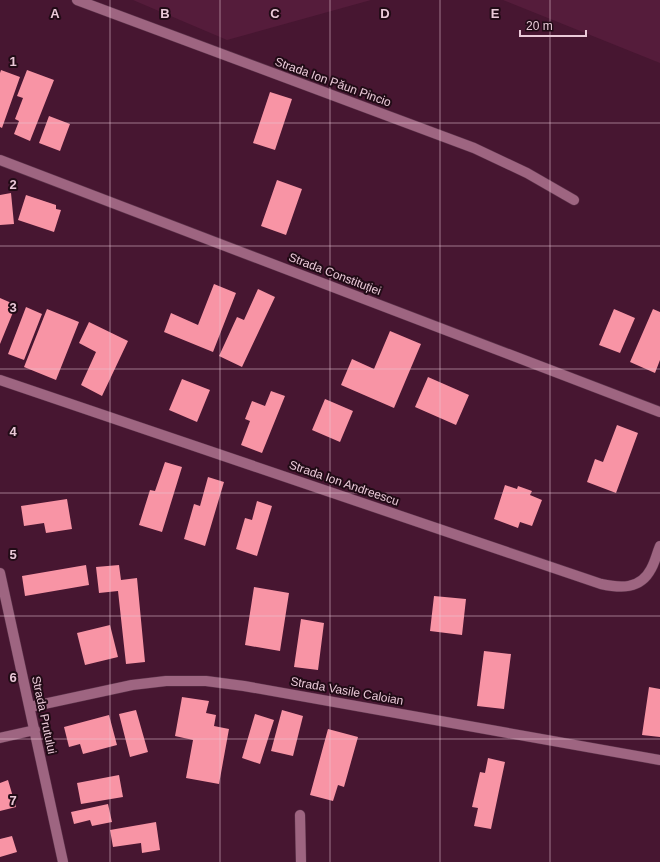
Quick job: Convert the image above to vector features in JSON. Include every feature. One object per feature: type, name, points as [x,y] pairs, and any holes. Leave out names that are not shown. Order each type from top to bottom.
[{"type":"street","name":"Strada Ion Păun Pincio","points":[[77,0],[474,148],[527,172],[574,200]]},
{"type":"street","name":"Strada Constituției","points":[[0,160],[660,412]]},
{"type":"street","name":"Strada Ion Andreescu","points":[[0,380],[601,584],[614,587],[630,586],[642,580],[650,570],[660,546]]},
{"type":"street","name":"Strada Prutului","points":[[0,573],[63,862]]},
{"type":"street","name":"Strada Vasile Caloian","points":[[30,707],[132,685],[166,681],[206,681],[660,760]]},
{"type":"street","points":[[0,738],[34,730]]},
{"type":"street","points":[[300,815],[301,862]]},
{"type":"shaded area","points":[[133,0],[371,0],[227,40]]},
{"type":"shaded area","points":[[503,0],[660,0],[660,63]]},
{"type":"building","points":[[1,70],[20,77],[2,128],[0,127]]},
{"type":"building","points":[[27,70],[54,80],[30,141],[14,134],[19,121],[15,119],[23,98],[17,96]]},
{"type":"building","points":[[270,92],[292,99],[275,150],[253,143]]},
{"type":"building","points":[[49,116],[70,124],[60,151],[39,143]]},
{"type":"building","points":[[277,180],[302,189],[286,235],[261,226]]},
{"type":"building","points":[[11,193],[14,224],[0,225],[0,195]]},
{"type":"building","points":[[26,195],[56,205],[56,209],[61,210],[54,232],[18,220]]},
{"type":"building","points":[[214,284],[236,293],[213,352],[164,332],[171,313],[198,325]]},
{"type":"building","points":[[258,289],[275,297],[242,367],[219,356],[237,317],[244,320]]},
{"type":"building","points":[[0,298],[16,305],[0,344]]},
{"type":"building","points":[[26,307],[42,314],[24,360],[8,354]]},
{"type":"building","points":[[47,309],[79,322],[56,380],[24,367]]},
{"type":"building","points":[[614,309],[635,318],[620,353],[599,345]]},
{"type":"building","points":[[653,309],[660,312],[660,360],[655,373],[630,362]]},
{"type":"building","points":[[89,322],[128,341],[102,396],[81,385],[96,352],[79,343]]},
{"type":"building","points":[[390,331],[421,344],[394,408],[341,385],[352,359],[374,369]]},
{"type":"building","points":[[428,377],[469,395],[456,425],[415,407]]},
{"type":"building","points":[[182,379],[210,390],[197,422],[169,410]]},
{"type":"building","points":[[271,391],[285,396],[262,453],[241,445],[250,421],[245,419],[252,401],[265,406]]},
{"type":"building","points":[[325,399],[353,411],[340,442],[312,430]]},
{"type":"building","points":[[617,425],[638,433],[616,493],[587,482],[595,459],[603,462]]},
{"type":"building","points":[[165,462],[182,467],[162,532],[139,525],[150,490],[155,491]]},
{"type":"building","points":[[208,477],[224,482],[205,546],[184,539],[194,504],[200,506]]},
{"type":"building","points":[[505,485],[517,489],[518,486],[532,491],[530,495],[542,500],[532,526],[520,522],[518,528],[494,519]]},
{"type":"building","points":[[67,499],[72,529],[46,533],[44,523],[24,526],[21,506]]},
{"type":"building","points":[[257,501],[272,506],[257,556],[236,549],[245,518],[252,520]]},
{"type":"building","points":[[86,565],[89,585],[25,596],[22,576]]},
{"type":"building","points":[[119,565],[121,580],[137,578],[145,662],[126,664],[118,591],[99,593],[96,567]]},
{"type":"building","points":[[254,587],[289,593],[280,651],[245,645]]},
{"type":"building","points":[[434,596],[466,599],[462,635],[430,631]]},
{"type":"building","points":[[301,619],[324,623],[318,670],[294,667]]},
{"type":"building","points":[[110,625],[118,657],[85,665],[77,633]]},
{"type":"building","points":[[484,651],[511,654],[504,709],[477,706]]},
{"type":"building","points":[[649,687],[660,689],[660,737],[642,735]]},
{"type":"building","points":[[182,697],[209,701],[206,713],[216,715],[214,726],[229,729],[219,784],[186,778],[193,740],[175,736]]},
{"type":"building","points":[[136,710],[148,752],[130,757],[119,714]]},
{"type":"building","points":[[282,710],[303,716],[293,756],[271,751]]},
{"type":"building","points":[[255,714],[274,720],[260,764],[242,758]]},
{"type":"building","points":[[109,715],[117,745],[83,754],[80,744],[69,747],[64,727]]},
{"type":"building","points":[[328,729],[358,737],[344,787],[338,785],[333,801],[310,795]]},
{"type":"building","points":[[488,758],[505,762],[491,829],[474,826],[478,808],[472,807],[480,772],[485,773]]},
{"type":"building","points":[[119,775],[123,797],[81,804],[77,783]]},
{"type":"building","points":[[8,780],[16,807],[0,811],[0,783]]},
{"type":"building","points":[[108,804],[112,822],[92,826],[90,820],[74,824],[71,812]]},
{"type":"building","points":[[156,822],[160,850],[142,853],[141,843],[113,847],[110,830]]},
{"type":"building","points":[[12,836],[17,852],[0,857],[0,839]]}]
